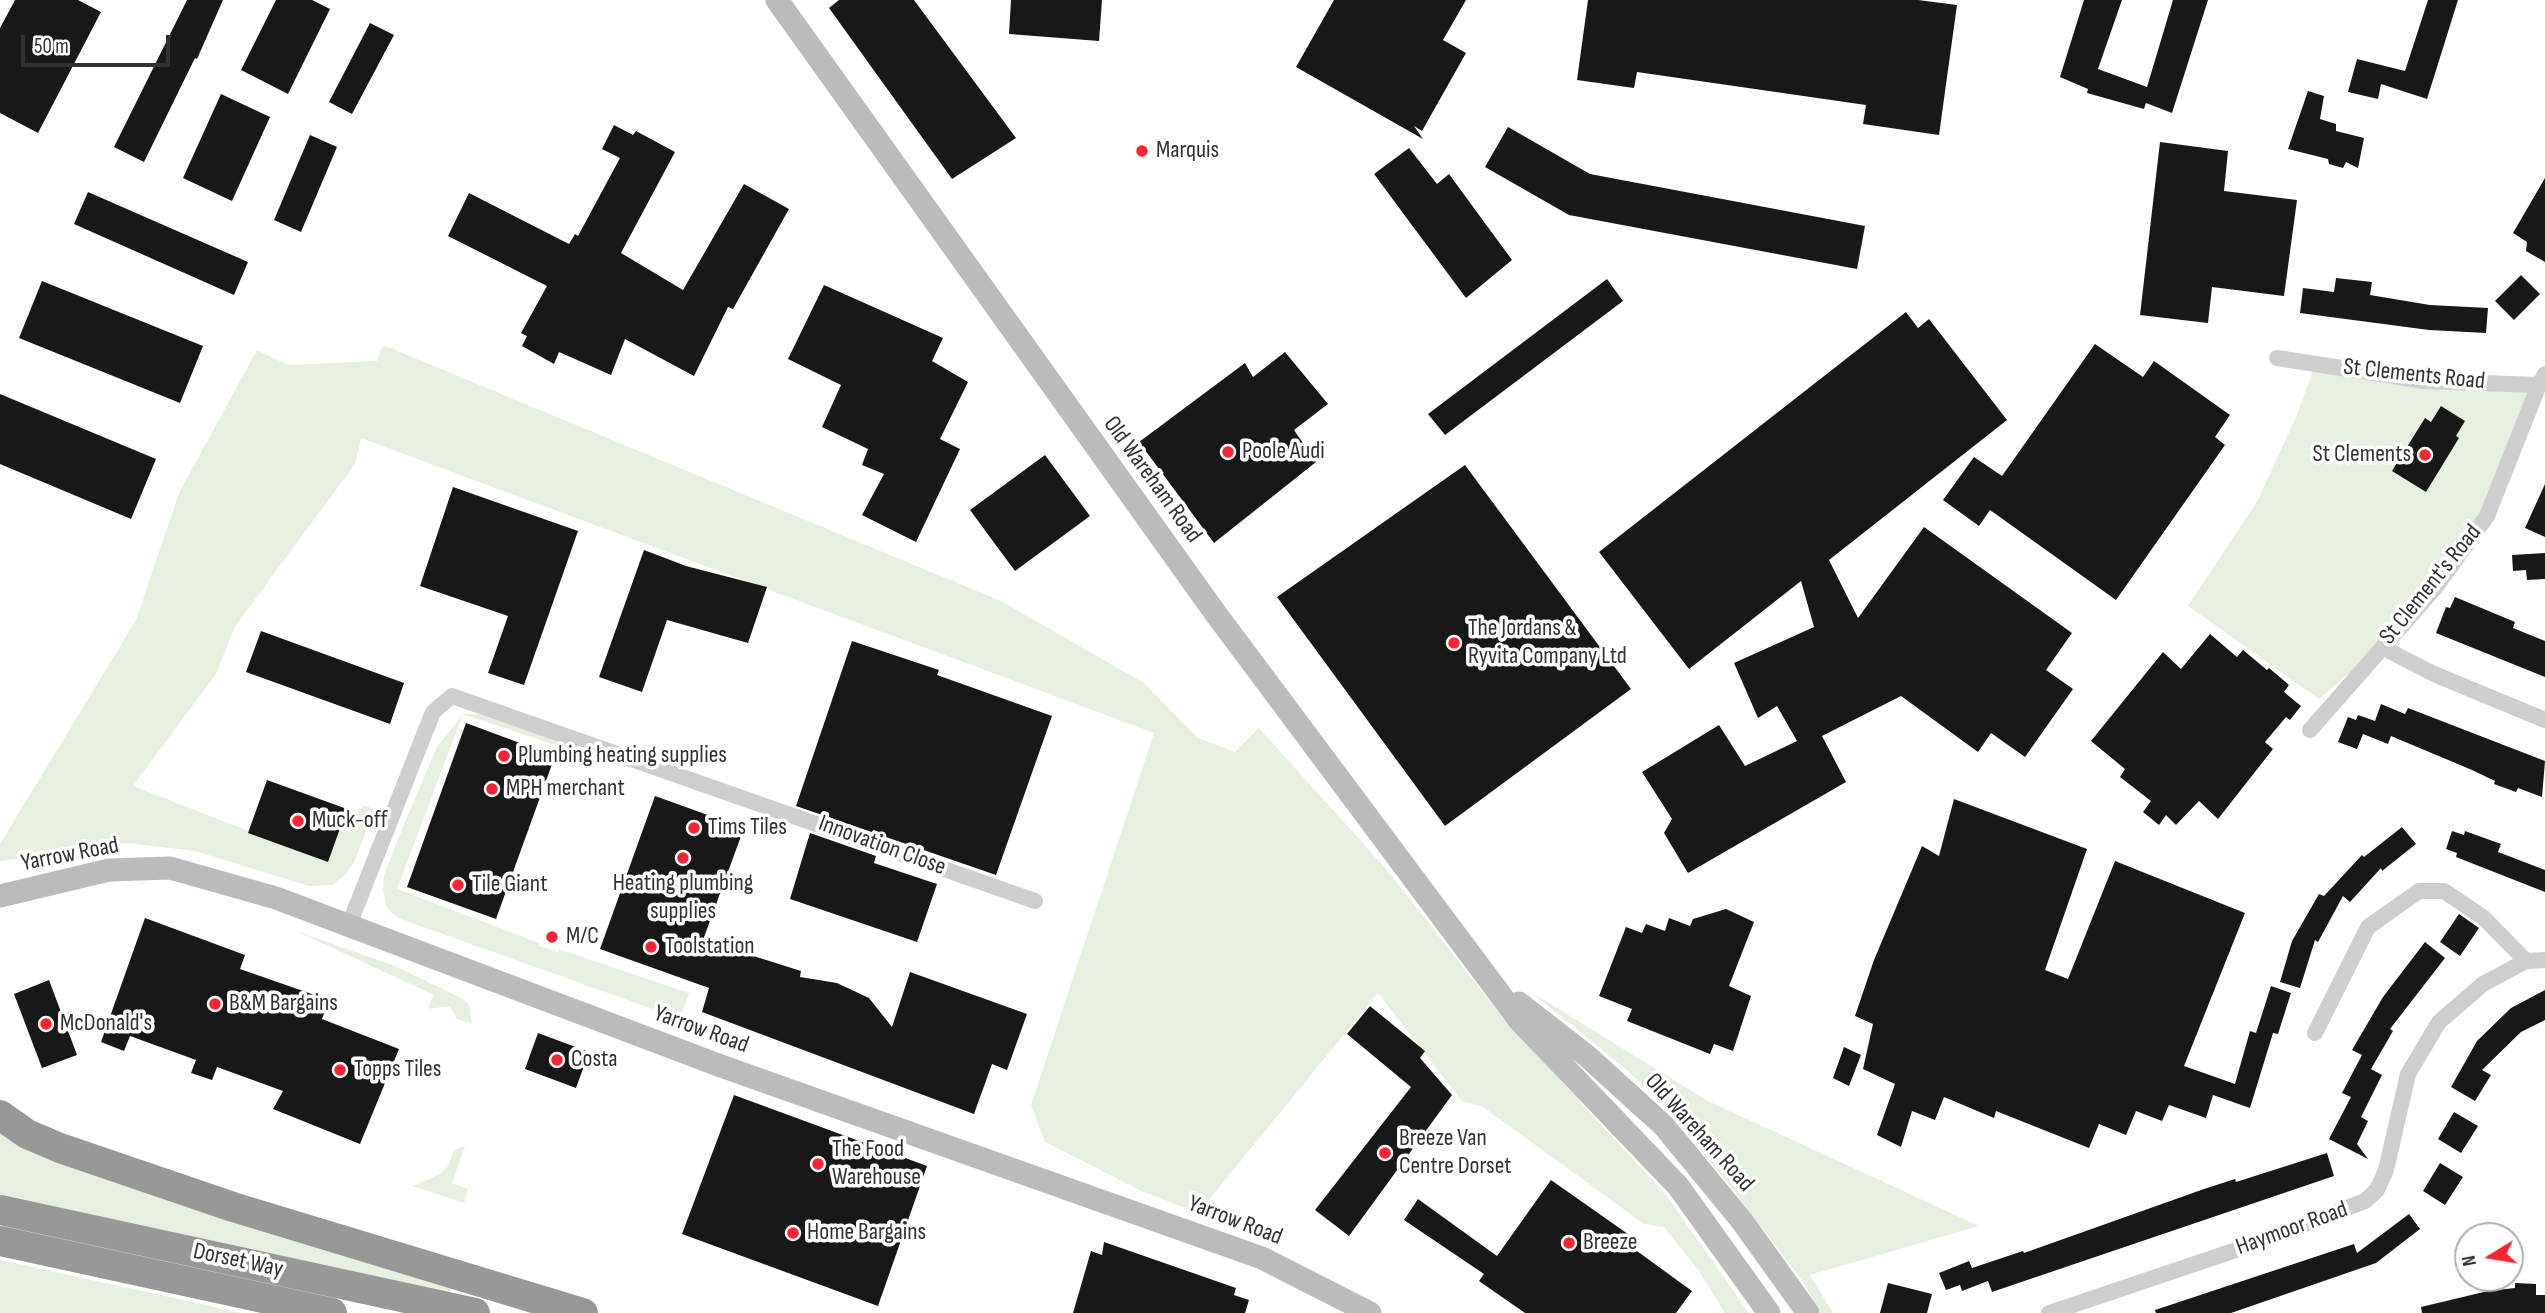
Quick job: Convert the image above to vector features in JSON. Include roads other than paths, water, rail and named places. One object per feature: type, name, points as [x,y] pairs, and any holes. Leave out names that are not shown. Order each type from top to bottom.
[{"type":"highway","points":[[0,1115],[27,1133],[60,1148],[233,1207],[583,1313]]},
{"type":"highway","name":"Dorset Way","points":[[0,1210],[475,1313]]},
{"type":"highway","name":"Dorset Way","points":[[0,1241],[332,1313]]},
{"type":"street","name":"Old Wareham Road","points":[[777,0],[1216,614],[1520,1021],[1678,1186],[1769,1313]]},
{"type":"street","name":"St Clements Road","points":[[2277,358],[2425,381],[2542,379]]},
{"type":"street","name":"St Clement's Road","points":[[2310,730],[2435,588],[2487,516],[2538,410],[2542,379]]},
{"type":"street","points":[[2386,642],[2391,652],[2434,674],[2545,720]]},
{"type":"street","name":"Innovation Close","points":[[349,925],[433,712],[452,696],[1035,901]]},
{"type":"street","name":"Yarrow Road","points":[[0,896],[108,870],[170,868],[276,898],[721,1066],[1262,1258],[1370,1313]]},
{"type":"street","points":[[2315,1033],[2368,927],[2419,891],[2444,891],[2484,918],[2526,961]]},
{"type":"street","name":"Haymoor Road","points":[[2049,1313],[2260,1242],[2364,1201],[2377,1190],[2386,1170],[2408,1073],[2439,1022],[2483,984],[2526,961],[2545,960]]},
{"type":"street","name":"Old Wareham Road","points":[[1494,984],[1587,1056],[1664,1126],[1742,1220],[1808,1313]]},
{"type":"place","name":"Marquis","points":[[1142,151]]},
{"type":"place","name":"Poole Audi","points":[[1228,452]]},
{"type":"place","name":"St Clements","points":[[2425,455]]},
{"type":"place","name":"The Jordans & Ryvita Company Ltd","points":[[1454,643]]},
{"type":"place","name":"Plumbing heating supplies","points":[[504,756]]},
{"type":"place","name":"MPH merchant","points":[[492,789]]},
{"type":"place","name":"Muck-off","points":[[298,821]]},
{"type":"place","name":"Tims Tiles","points":[[694,828]]},
{"type":"place","name":"Heating plumbing supplies","points":[[683,858]]},
{"type":"place","name":"Tile Giant","points":[[458,885]]},
{"type":"place","name":"M/C","points":[[552,937]]},
{"type":"place","name":"Toolstation","points":[[651,947]]},
{"type":"place","name":"B&M Bargains","points":[[215,1004]]},
{"type":"place","name":"McDonald's","points":[[46,1024]]},
{"type":"place","name":"Costa","points":[[557,1060]]},
{"type":"place","name":"Topps Tiles","points":[[340,1070]]},
{"type":"place","name":"Breeze Van Centre Dorset","points":[[1385,1153]]},
{"type":"place","name":"The Food Warehouse","points":[[818,1164]]},
{"type":"place","name":"Home Bargains","points":[[793,1233]]},
{"type":"place","name":"Breeze","points":[[1569,1243]]}]
